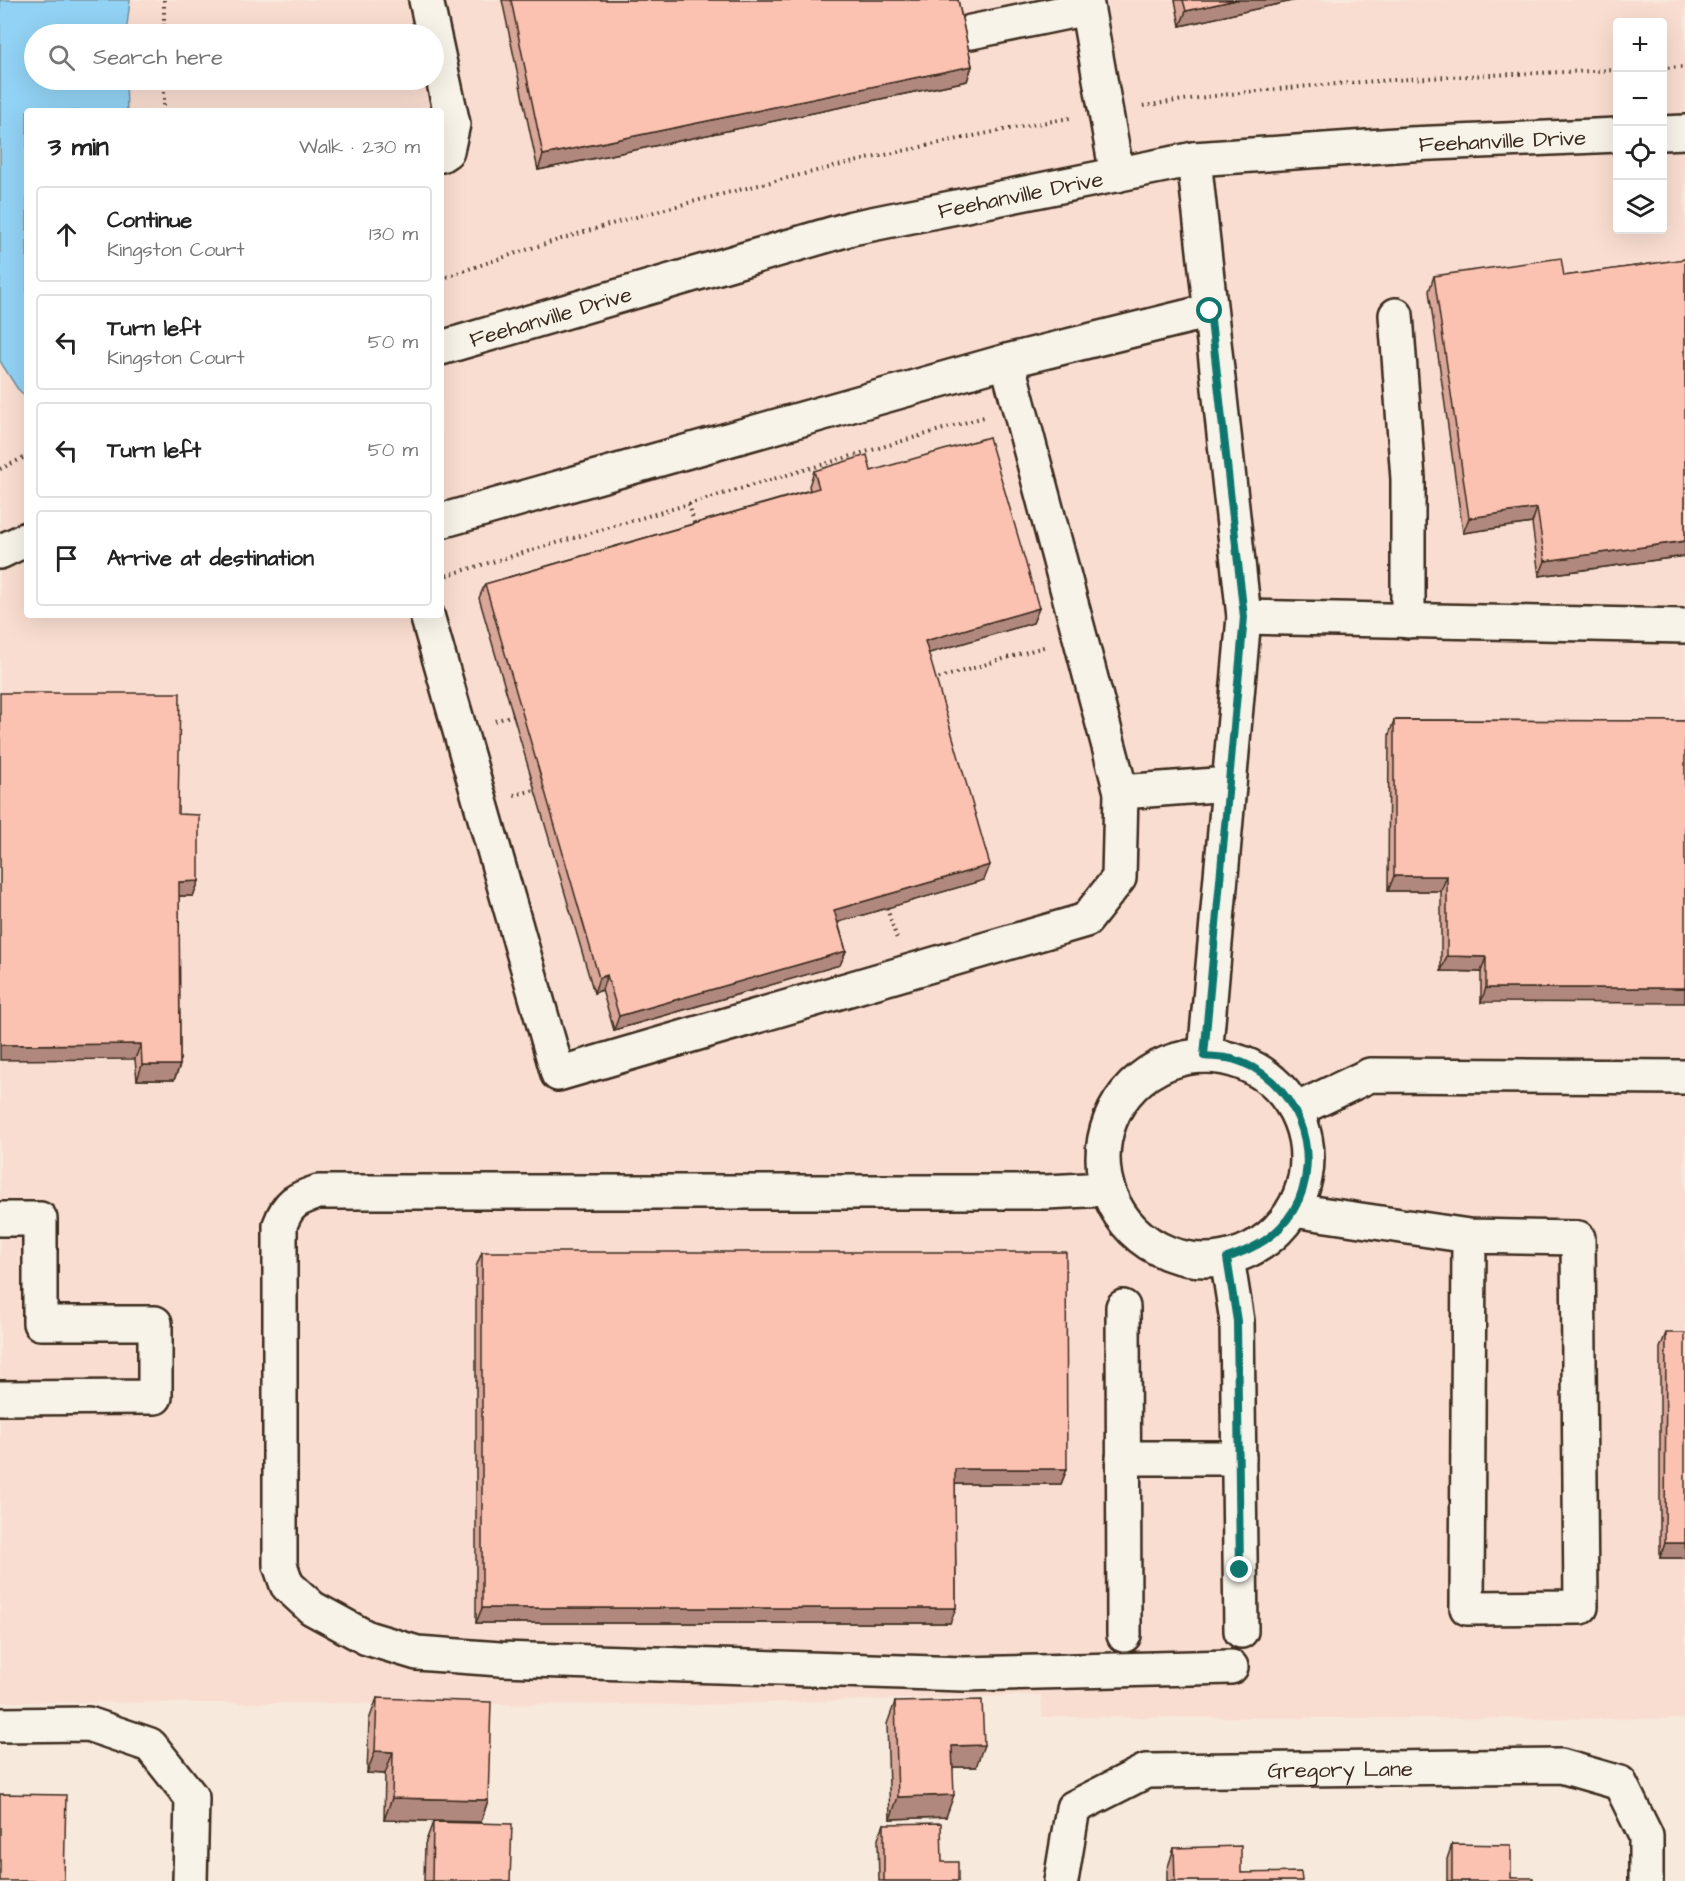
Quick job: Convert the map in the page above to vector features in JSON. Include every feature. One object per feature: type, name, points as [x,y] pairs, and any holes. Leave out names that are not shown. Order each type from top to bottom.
[{"type":"street","points":[[426,0],[431,24]]},
{"type":"street","points":[[971,32],[1086,4],[1117,175]]},
{"type":"street","points":[[444,83],[453,124],[447,150],[444,152]]},
{"type":"street","points":[[1667,133],[1685,132]]},
{"type":"street","name":"Feehanville Drive","points":[[444,347],[852,228],[1194,159],[1410,144],[1613,135]]},
{"type":"street","points":[[1194,159],[1244,617],[1204,1056]]},
{"type":"street","points":[[444,520],[1007,361],[1210,311]]},
{"type":"street","points":[[1396,315],[1408,479],[1408,621]]},
{"type":"street","points":[[428,618],[558,1074],[1086,920],[1119,878],[1121,792],[1007,361]]},
{"type":"street","points":[[0,552],[24,540]]},
{"type":"street","points":[[1244,617],[1685,626]]},
{"type":"street","points":[[1121,792],[1229,783]]},
{"type":"street","points":[[1204,1056],[1232,1059],[1258,1071],[1280,1088],[1296,1110],[1307,1143],[1306,1178],[1293,1210],[1276,1232],[1254,1249],[1227,1258],[1197,1261],[1167,1254],[1141,1239],[1120,1217],[1107,1189],[1102,1158],[1107,1126],[1121,1098],[1144,1076],[1173,1061],[1204,1056]]},
{"type":"street","points":[[1296,1110],[1370,1075],[1685,1077]]},
{"type":"street","points":[[1107,1189],[1046,1192],[318,1192],[301,1197],[286,1209],[280,1225],[280,1564],[287,1585],[312,1608],[367,1638],[417,1653],[500,1659],[964,1674],[1231,1667]]},
{"type":"street","points":[[1293,1210],[1469,1236],[1578,1238],[1581,1607],[1467,1608],[1469,1236]]},
{"type":"street","points":[[0,1219],[40,1219],[40,1323],[155,1323],[155,1397],[0,1398]]},
{"type":"street","points":[[1227,1258],[1237,1321],[1241,1631]]},
{"type":"street","points":[[1123,1307],[1124,1635]]},
{"type":"street","points":[[1123,1458],[1239,1458]]},
{"type":"street","points":[[0,1725],[88,1724],[150,1745],[192,1798],[190,1881]]},
{"type":"street","name":"Gregory Lane","points":[[1061,1877],[1073,1808],[1146,1771],[1561,1766],[1620,1783],[1646,1836],[1646,1881]]},
{"type":"path","points":[[164,0],[164,24]]},
{"type":"path","points":[[1667,68],[1685,67]]},
{"type":"path","points":[[444,278],[599,228],[735,191],[878,156],[1020,126],[1184,99],[1335,84],[1424,77],[1613,70]]},
{"type":"path","points":[[164,90],[164,108]]},
{"type":"path","points":[[444,576],[986,416]]},
{"type":"path","points":[[0,469],[24,457]]},
{"type":"path","points":[[689,504],[698,536]]},
{"type":"path","points":[[927,681],[1055,644]]},
{"type":"path","points":[[493,721],[513,715]]},
{"type":"path","points":[[505,798],[535,790]]},
{"type":"shaded area","points":[[0,0],[1685,0],[1685,1719],[1042,1717],[1041,1695],[696,1705],[0,1702]]},
{"type":"water","points":[[0,0],[130,0],[127,24],[24,24],[24,90],[126,90],[127,108],[24,108],[24,395],[0,361]]},
{"type":"building","points":[[511,0],[958,0],[972,66],[543,155]]},
{"type":"building","points":[[1183,0],[1236,0],[1186,11]]},
{"type":"building","points":[[1561,258],[1564,276],[1685,259],[1685,541],[1545,561],[1537,508],[1469,518],[1434,276]]},
{"type":"building","points":[[989,437],[1039,608],[925,641],[990,865],[834,910],[846,951],[619,1016],[607,975],[599,978],[485,584],[819,488],[814,471],[867,455],[871,471]]},
{"type":"building","points":[[0,693],[180,693],[178,814],[199,815],[199,881],[179,882],[180,1065],[142,1065],[141,1044],[0,1045]]},
{"type":"building","points":[[1394,720],[1685,721],[1685,988],[1486,988],[1486,957],[1447,956],[1447,876],[1394,876]]},
{"type":"building","points":[[482,1252],[1066,1252],[1067,1469],[955,1469],[956,1608],[482,1608]]},
{"type":"building","points":[[1666,1333],[1685,1333],[1685,1543],[1665,1543]]},
{"type":"building","points":[[377,1698],[491,1702],[488,1800],[392,1798],[393,1752],[375,1751]]},
{"type":"building","points":[[982,1700],[984,1745],[952,1746],[954,1795],[898,1797],[895,1702]]},
{"type":"building","points":[[0,1794],[66,1795],[64,1881],[0,1881]]},
{"type":"building","points":[[433,1822],[512,1824],[510,1881],[432,1881]]},
{"type":"building","points":[[941,1823],[942,1862],[958,1862],[958,1881],[884,1881],[884,1824]]},
{"type":"building","points":[[1452,1844],[1511,1845],[1511,1878],[1533,1878],[1533,1881],[1452,1881]]},
{"type":"building","points":[[1241,1846],[1241,1873],[1301,1872],[1302,1881],[1175,1881],[1174,1848]]},
{"type":"route","points":[[1210,311],[1244,617],[1204,1056],[1232,1059],[1258,1071],[1280,1088],[1296,1110],[1307,1143],[1306,1178],[1293,1210],[1276,1232],[1254,1249],[1227,1258],[1237,1321],[1240,1570]]}]
